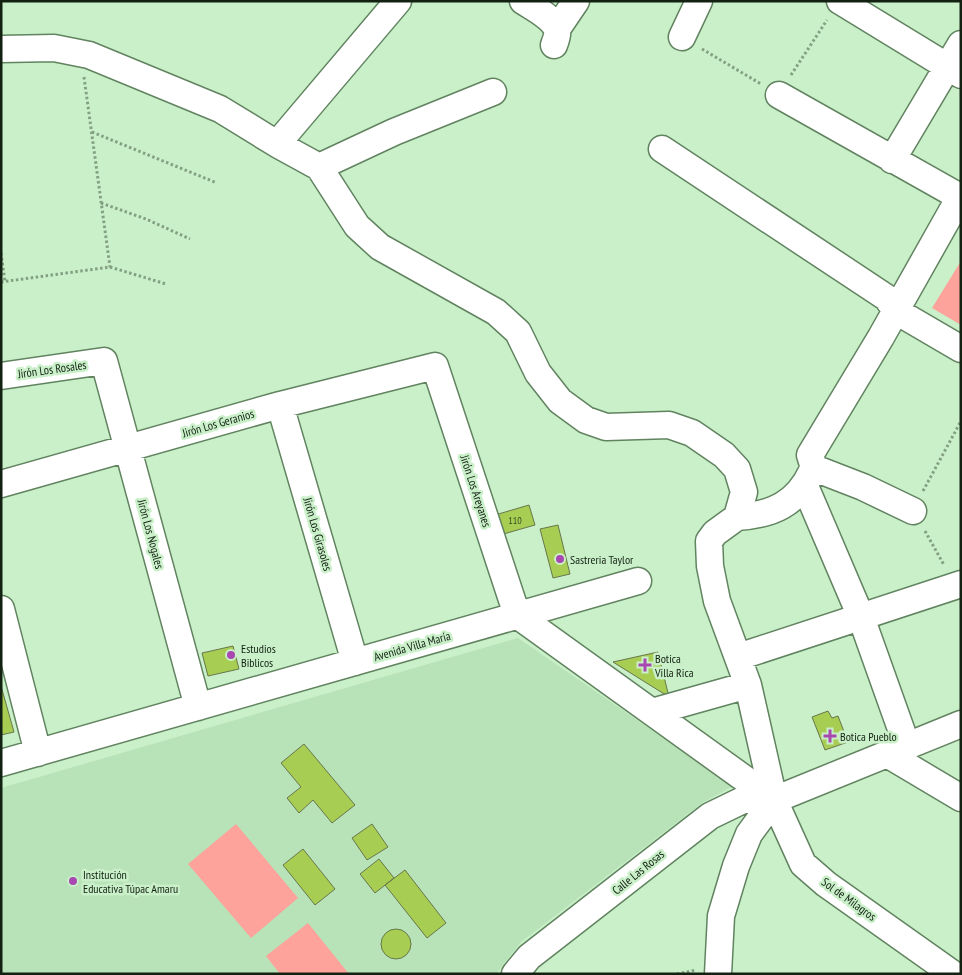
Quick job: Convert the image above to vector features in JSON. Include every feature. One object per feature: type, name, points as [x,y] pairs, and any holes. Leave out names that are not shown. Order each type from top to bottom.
[{"type":"street","points":[[277,144],[398,1]]},
{"type":"street","points":[[523,1],[546,16],[555,37],[576,1]]},
{"type":"street","points":[[682,37],[699,1]]},
{"type":"street","points":[[835,9],[953,71]]},
{"type":"street","points":[[892,160],[953,71],[961,44]]},
{"type":"street","points":[[1,49],[54,48],[89,55],[220,109],[319,167],[357,226],[380,247],[496,312],[518,332],[538,373],[560,401],[586,420],[606,427],[669,425],[692,433],[724,455],[737,470],[744,492],[737,517],[769,512],[785,504],[809,477]]},
{"type":"street","points":[[319,167],[394,132],[493,92]]},
{"type":"street","points":[[779,94],[892,160],[960,196],[896,311],[810,455],[809,477],[861,617],[897,750],[961,798]]},
{"type":"street","points":[[662,149],[887,298],[896,311],[961,348]]},
{"type":"street","name":"Jirón Los Rosales","points":[[1,376],[104,361]]},
{"type":"street","name":"Jirón Los Nogales","points":[[104,361],[198,707]]},
{"type":"street","name":"Jirón Los Geranios","points":[[1,484],[280,405],[435,366]]},
{"type":"street","name":"Jirón Los Areyanes","points":[[435,366],[517,615]]},
{"type":"street","name":"Jirón Los Girasoles","points":[[280,405],[355,662]]},
{"type":"street","points":[[809,477],[863,487],[912,510]]},
{"type":"street","name":"Sol de Milagros","points":[[737,517],[715,533],[710,541],[710,566],[717,601],[748,685],[774,800],[803,864],[826,884],[941,970]]},
{"type":"street","name":"Avenida Villa María","points":[[1,763],[638,581]]},
{"type":"street","points":[[738,657],[961,584]]},
{"type":"street","points":[[1,609],[38,753]]},
{"type":"street","points":[[517,615],[774,800]]},
{"type":"street","points":[[652,712],[748,685]]},
{"type":"street","points":[[718,974],[721,916],[736,866],[749,834],[774,800],[961,724]]},
{"type":"street","name":"Calle Las Rosas","points":[[515,974],[529,957],[710,816],[743,800],[774,800]]},
{"type":"path","points":[[682,37],[779,94],[835,9]]},
{"type":"path","points":[[89,55],[84,75],[110,267]]},
{"type":"path","points":[[92,132],[217,183]]},
{"type":"path","points":[[101,204],[146,219],[190,239]]},
{"type":"path","points":[[1,253],[3,282],[110,267],[166,284]]},
{"type":"shaded area","points":[[961,261],[961,325],[932,308]]},
{"type":"shaded area","points":[[518,638],[733,786],[702,803],[521,942],[496,974],[1,974],[1,788]]},
{"type":"shaded area","points":[[236,824],[298,898],[251,938],[188,864]]},
{"type":"shaded area","points":[[308,923],[349,974],[280,974],[266,956]]},
{"type":"building","points":[[529,505],[535,525],[500,535],[495,515]]},
{"type":"building","points":[[558,525],[570,574],[553,578],[540,529]]},
{"type":"building","points":[[233,646],[239,669],[208,676],[202,653]]},
{"type":"building","points":[[658,652],[669,697],[613,662]]},
{"type":"building","points":[[1,686],[14,732],[1,735]]},
{"type":"building","points":[[828,711],[832,718],[838,716],[848,742],[825,750],[812,717]]},
{"type":"building","points":[[304,744],[355,805],[332,823],[313,800],[299,813],[287,798],[301,787],[281,763]]},
{"type":"building","points":[[372,824],[388,847],[367,860],[352,838]]},
{"type":"building","points":[[303,849],[335,889],[315,905],[283,865]]},
{"type":"building","points":[[379,859],[394,878],[375,893],[360,874]]},
{"type":"building","points":[[405,870],[446,923],[427,938],[385,885]]},
{"type":"building","points":[[396,929],[407,933],[411,944],[407,955],[396,959],[385,955],[381,944],[385,933]]},
{"type":"place","name":"Sastreria Taylor","points":[[560,559]]},
{"type":"place","name":"Estudios Biblicos","points":[[231,655]]},
{"type":"place","name":"Botica Villa Rica","points":[[645,665]]},
{"type":"place","name":"Botica Pueblo","points":[[830,736]]},
{"type":"place","name":"Institución Educativa Túpac Amaru","points":[[73,881]]}]
